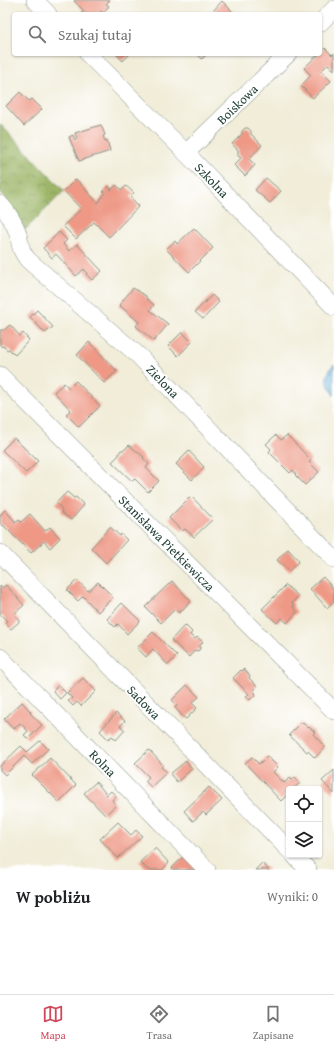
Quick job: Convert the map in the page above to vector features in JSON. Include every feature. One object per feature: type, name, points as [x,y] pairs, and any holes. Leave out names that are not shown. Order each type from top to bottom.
[{"type":"street","points":[[35,0],[46,12]]},
{"type":"street","points":[[322,20],[334,9]]},
{"type":"street","name":"Szkolna","points":[[90,56],[186,153],[334,307]]},
{"type":"street","name":"Boiskowa","points":[[186,153],[286,56]]},
{"type":"street","name":"Zielona","points":[[0,204],[5,209],[15,228],[21,252],[28,260],[139,356],[334,559]]},
{"type":"street","name":"Stanisława Pietkiewicza","points":[[0,375],[334,711]]},
{"type":"street","name":"Sadowa","points":[[0,553],[286,847]]},
{"type":"street","name":"Rolna","points":[[0,657],[207,870]]},
{"type":"street","points":[[297,858],[308,870]]},
{"type":"green space","points":[[0,124],[64,191],[25,230],[0,191]]},
{"type":"water","points":[[334,364],[334,396],[326,380],[329,371]]},
{"type":"building","points":[[110,0],[106,4],[109,6],[104,12],[83,12],[84,11],[74,1]]},
{"type":"building","points":[[222,1],[233,12],[212,12]]},
{"type":"building","points":[[325,48],[332,55],[334,53],[334,70],[328,64],[321,71],[331,81],[313,98],[301,86],[311,75],[304,68],[317,56],[322,56],[322,51]]},
{"type":"building","points":[[118,56],[128,56],[123,61]]},
{"type":"building","points":[[20,92],[29,101],[32,99],[42,109],[24,126],[6,106]]},
{"type":"building","points":[[101,125],[105,135],[103,136],[105,141],[107,140],[110,151],[79,161],[69,137],[73,135],[75,140],[77,139],[75,133]]},
{"type":"building","points":[[245,128],[248,128],[251,131],[251,134],[262,145],[249,159],[255,165],[245,176],[234,165],[241,158],[238,156],[238,150],[232,144],[242,134],[242,131]]},
{"type":"building","points":[[266,178],[281,191],[270,203],[255,190]]},
{"type":"building","points":[[76,179],[98,203],[105,193],[103,192],[109,186],[111,190],[116,185],[122,190],[126,186],[134,193],[130,197],[139,206],[109,237],[94,222],[76,239],[63,226],[81,209],[64,191]]},
{"type":"building","points":[[194,228],[213,248],[189,272],[166,249],[175,241],[177,244]]},
{"type":"building","points":[[59,232],[67,240],[63,244],[69,251],[77,244],[102,271],[92,280],[86,274],[87,273],[84,269],[76,276],[56,254],[52,258],[43,248]]},
{"type":"building","points":[[133,288],[146,296],[146,298],[154,305],[150,310],[168,324],[154,341],[136,326],[139,322],[119,305]]},
{"type":"building","points":[[212,295],[219,302],[203,319],[195,312]]},
{"type":"building","points":[[37,310],[53,327],[45,333],[30,317]]},
{"type":"building","points":[[10,325],[20,336],[23,333],[29,340],[15,355],[9,349],[7,350],[0,345],[0,330],[4,330]]},
{"type":"building","points":[[182,332],[192,342],[178,356],[168,346]]},
{"type":"building","points":[[89,342],[117,371],[104,383],[77,355]]},
{"type":"building","points":[[76,381],[100,406],[79,427],[66,414],[71,410],[54,392],[64,383],[69,388]]},
{"type":"building","points":[[276,435],[281,440],[287,435],[311,460],[309,462],[319,472],[305,485],[295,475],[296,474],[293,470],[290,473],[269,452],[271,449],[266,444]]},
{"type":"building","points":[[14,438],[38,461],[26,473],[2,450]]},
{"type":"building","points":[[129,445],[144,457],[143,458],[149,464],[146,468],[159,481],[148,492],[135,479],[132,481],[112,462],[119,455],[121,450],[124,450]]},
{"type":"building","points":[[189,451],[204,467],[192,480],[176,464]]},
{"type":"building","points":[[67,492],[74,498],[76,497],[84,505],[71,520],[61,512],[62,509],[56,503]]},
{"type":"building","points":[[191,496],[213,519],[194,537],[185,529],[182,531],[169,518]]},
{"type":"building","points":[[5,510],[15,523],[19,520],[21,522],[30,514],[45,531],[50,527],[60,538],[50,548],[44,541],[31,553],[0,523],[0,515]]},
{"type":"building","points":[[110,527],[127,540],[106,563],[91,548]]},
{"type":"building","points":[[288,549],[299,561],[289,571],[277,560]]},
{"type":"building","points":[[323,577],[334,589],[334,601],[327,608],[310,589]]},
{"type":"building","points":[[77,580],[88,591],[98,582],[113,597],[98,612],[83,596],[78,601],[67,590]]},
{"type":"building","points":[[172,581],[191,601],[179,613],[175,609],[161,623],[145,607]]},
{"type":"building","points":[[6,585],[24,605],[14,614],[20,621],[11,629],[5,623],[7,621],[1,615],[0,616],[0,586],[2,588]]},
{"type":"building","points":[[286,585],[298,596],[292,603],[297,612],[287,623],[282,618],[277,623],[262,609]]},
{"type":"building","points":[[122,603],[140,621],[127,634],[118,624],[115,627],[107,619]]},
{"type":"building","points":[[185,625],[192,632],[190,635],[195,639],[197,637],[203,642],[200,645],[200,649],[198,651],[195,650],[189,657],[171,640]]},
{"type":"building","points":[[153,632],[177,656],[168,665],[153,649],[146,657],[137,648]]},
{"type":"building","points":[[244,669],[250,676],[249,678],[257,686],[253,690],[256,694],[250,700],[246,696],[249,694],[233,678]]},
{"type":"building","points":[[83,678],[96,691],[81,706],[77,702],[73,706],[68,701],[72,698],[67,693]]},
{"type":"building","points":[[58,685],[66,693],[60,699],[53,691]]},
{"type":"building","points":[[187,685],[199,697],[192,703],[197,708],[186,719],[175,708],[177,705],[172,700]]},
{"type":"building","points":[[22,702],[42,725],[28,739],[24,735],[28,731],[20,723],[13,729],[4,719]]},
{"type":"building","points":[[116,713],[125,721],[120,726],[125,730],[116,740],[112,736],[108,739],[100,731]]},
{"type":"building","points":[[302,722],[315,732],[313,734],[325,747],[315,758],[289,735]]},
{"type":"building","points":[[40,741],[48,749],[32,764],[24,756],[5,775],[0,770],[0,766],[21,746],[27,752]]},
{"type":"building","points":[[149,750],[163,765],[161,767],[167,772],[151,787],[145,781],[149,777],[135,763]]},
{"type":"building","points":[[267,756],[278,767],[273,772],[284,783],[290,778],[292,780],[295,777],[300,783],[296,786],[286,786],[286,796],[281,801],[245,763],[252,757],[259,764]]},
{"type":"building","points":[[50,758],[76,785],[59,802],[32,775]]},
{"type":"building","points":[[186,761],[192,769],[177,782],[170,774]]},
{"type":"building","points":[[334,770],[334,794],[322,781]]},
{"type":"building","points":[[96,782],[107,795],[111,791],[116,796],[112,800],[116,805],[105,815],[84,793]]},
{"type":"building","points":[[209,787],[222,800],[206,815],[203,812],[193,821],[184,811]]},
{"type":"building","points":[[118,822],[131,835],[136,830],[142,836],[118,858],[100,839]]},
{"type":"building","points":[[155,848],[169,863],[162,870],[148,870],[140,862]]},
{"type":"building","points":[[185,855],[199,870],[174,870],[172,868]]},
{"type":"building","points":[[262,863],[269,870],[255,870]]}]
